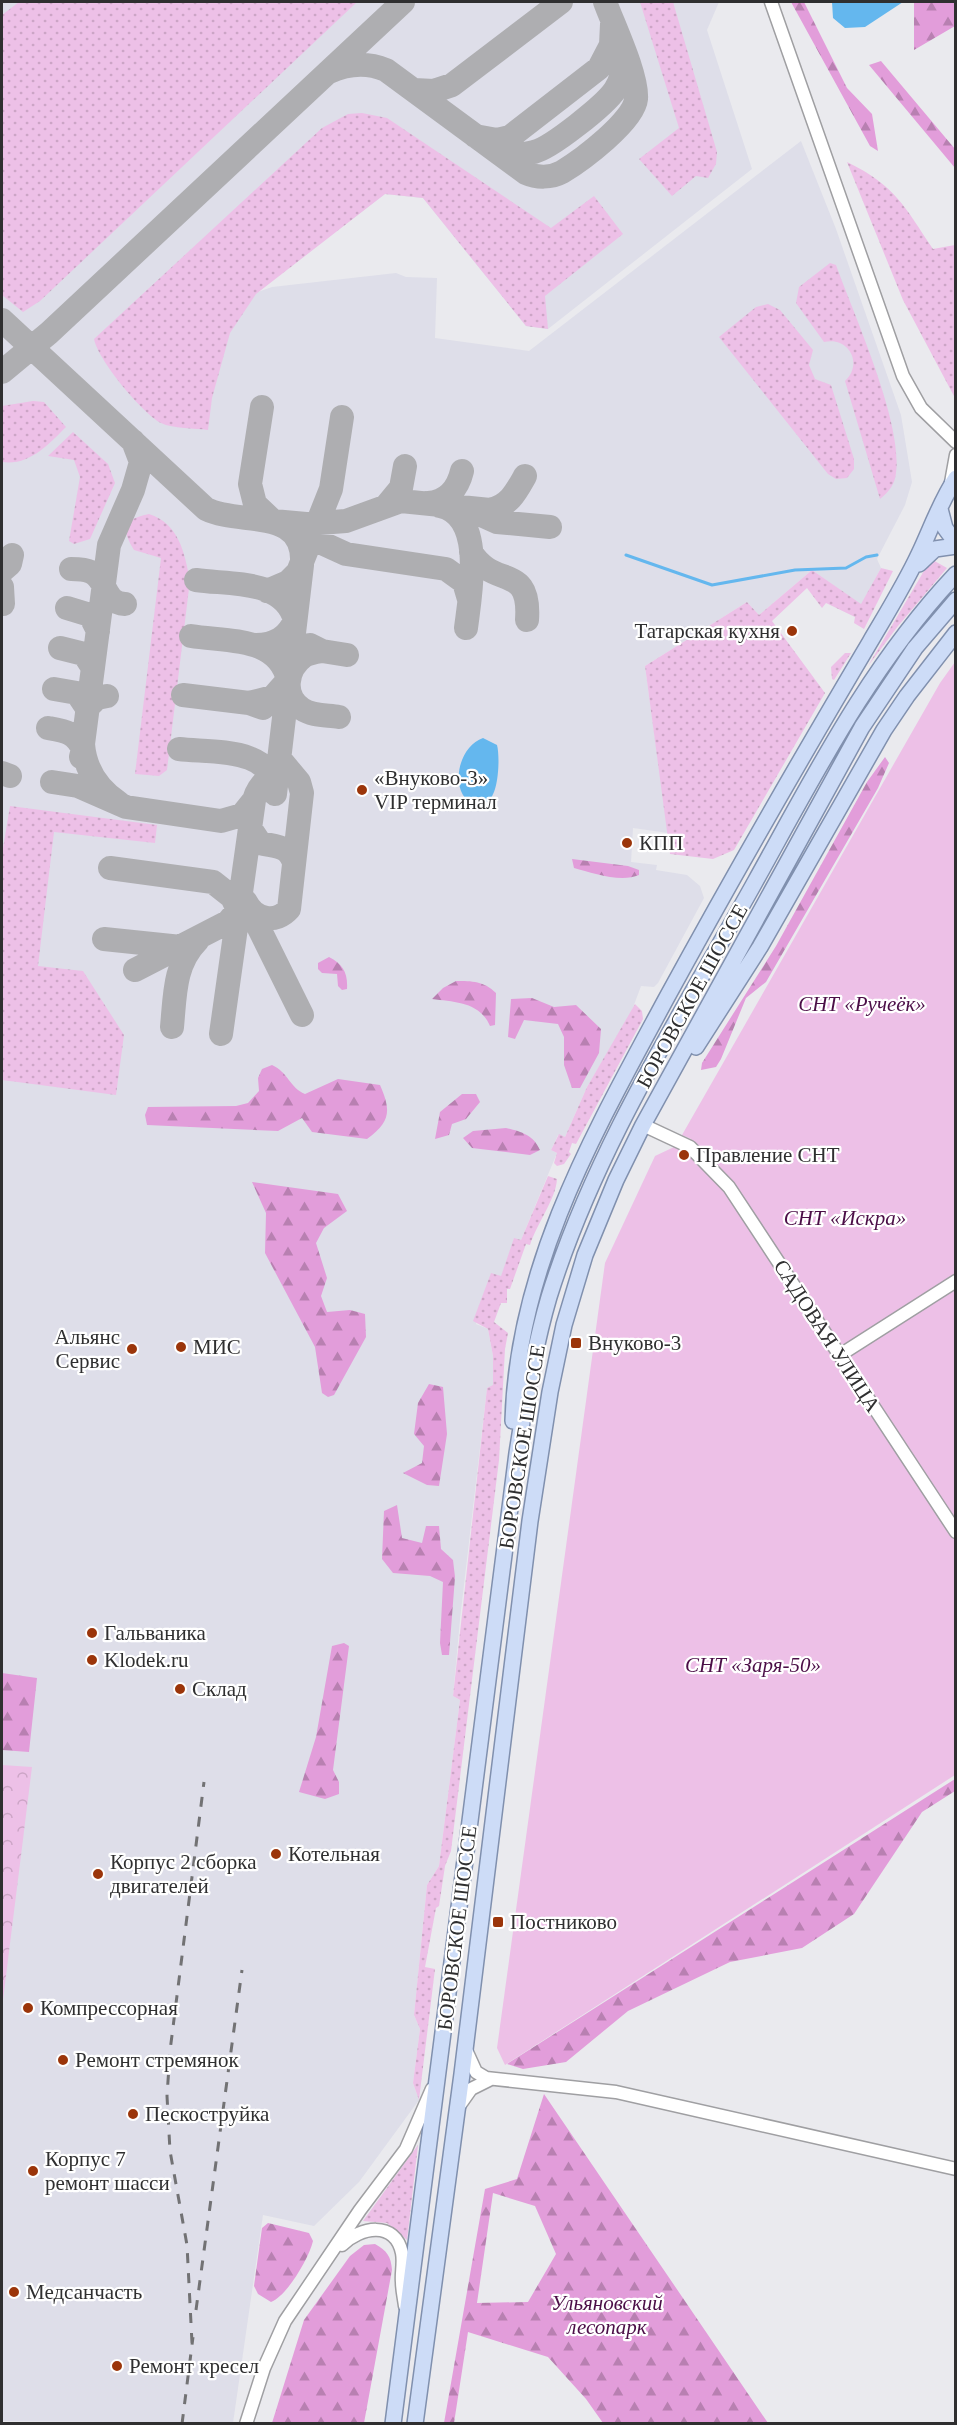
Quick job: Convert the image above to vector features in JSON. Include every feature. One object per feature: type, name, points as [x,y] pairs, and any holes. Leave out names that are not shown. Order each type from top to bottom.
[{"type":"main road","points":[[517,1453],[514,1414],[524,1324],[551,1235],[574,1177],[603,1117],[732,877],[909,575],[953,483]]},
{"type":"main road","points":[[909,575],[935,549],[956,545],[945,528],[940,509]]},
{"type":"main road","name":"БОРОВСКОЕ ШОССЕ","points":[[393,2424],[517,1453],[532,1368],[546,1309],[577,1220],[618,1130],[828,748],[862,692],[908,628],[956,574]]},
{"type":"main road","name":"БОРОВСКОЕ ШОССЕ","points":[[415,2424],[458,2108],[530,1521],[550,1392],[564,1325],[580,1269],[616,1180],[643,1125],[772,888],[874,707],[915,648],[956,600]]},
{"type":"main road","points":[[664,1087],[694,1051],[755,956],[897,710],[956,633]]},
{"type":"street","points":[[771,2],[903,376],[921,408],[954,443]]},
{"type":"street","points":[[953,483],[956,455]]},
{"type":"street","name":"САДОВАЯ УЛИЦА","points":[[643,1125],[690,1147],[729,1187],[955,1529]]},
{"type":"street","points":[[840,1354],[956,1281]]},
{"type":"street","points":[[465,2046],[476,2072],[491,2079],[616,2092],[956,2169]]},
{"type":"street","points":[[246,2424],[278,2334],[321,2267],[406,2149],[420,2122],[440,2066]]},
{"type":"street","points":[[458,2108],[471,2089],[491,2079]]},
{"type":"street","points":[[321,2267],[358,2232],[375,2229],[390,2235],[399,2244],[402,2253],[402,2281],[407,2316]]},
{"type":"shaded area","points":[[2,2],[719,2],[707,30],[752,169],[548,329],[526,326],[423,198],[385,194],[255,293],[272,287],[396,273],[406,277],[437,278],[435,338],[529,351],[801,141],[836,229],[901,415],[912,482],[905,505],[877,559],[881,568],[861,605],[812,570],[759,615],[747,602],[645,666],[668,833],[633,828],[631,862],[657,865],[656,870],[687,875],[700,886],[704,898],[658,983],[654,987],[641,986],[631,1013],[587,1087],[565,1137],[558,1135],[551,1150],[557,1153],[521,1240],[514,1239],[501,1277],[491,1274],[476,1324],[488,1329],[493,1356],[493,1386],[487,1388],[460,1619],[453,1696],[460,1700],[439,1866],[427,1885],[414,2015],[420,2029],[413,2083],[419,2100],[359,2182],[314,2226],[263,2215],[233,2423],[2,2421]]},
{"type":"green space","points":[[19,2],[357,2],[40,301],[23,312],[2,295],[2,15]]},
{"type":"green space","points":[[640,2],[673,2],[717,152],[716,164],[708,178],[696,176],[672,196],[639,159],[679,128]]},
{"type":"green space","points":[[791,2],[804,2],[847,88],[872,114],[878,151],[870,146]]},
{"type":"green space","points":[[914,2],[955,2],[955,26],[914,50]]},
{"type":"green space","points":[[881,61],[955,149],[955,168],[869,65]]},
{"type":"green space","points":[[362,113],[387,118],[551,228],[594,196],[623,234],[545,296],[548,329],[526,326],[423,198],[385,194],[256,294],[230,333],[212,398],[208,430],[161,423],[143,409],[122,385],[103,360],[94,339],[322,128],[348,114]]},
{"type":"green space","points":[[847,162],[877,180],[897,198],[933,249],[955,245],[955,398],[903,300]]},
{"type":"green space","points":[[830,263],[836,265],[865,340],[892,426],[896,473],[891,487],[880,499],[845,381],[851,374],[853,366],[851,352],[840,343],[824,342],[796,303],[799,287]]},
{"type":"green space","points":[[768,304],[780,310],[813,350],[809,365],[815,379],[831,385],[854,459],[854,469],[847,478],[836,479],[828,474],[719,337],[756,307]]},
{"type":"green space","points":[[33,401],[44,402],[66,427],[37,453],[21,461],[2,462],[2,406]]},
{"type":"green space","points":[[73,432],[108,464],[115,483],[90,539],[74,544],[69,541],[80,477],[74,460],[48,456]]},
{"type":"green space","points":[[149,514],[167,524],[174,532],[182,549],[190,580],[167,770],[159,776],[135,774],[161,558],[134,550],[126,531],[129,522]]},
{"type":"green space","points":[[931,559],[947,568],[868,666]]},
{"type":"green space","points":[[881,568],[893,571],[864,629],[854,623],[855,617],[826,603],[822,608],[807,588],[772,621],[825,693],[734,850],[713,859],[670,854],[645,666],[747,602],[759,615],[812,570],[861,604]]},
{"type":"green space","points":[[845,653],[851,653],[834,680],[831,667]]},
{"type":"green space","name":"СНТ «Заря-50»","points":[[955,662],[955,1775],[505,2065],[497,2048],[605,1263],[655,1156],[691,1139],[682,1135],[940,683]]},
{"type":"green space","points":[[885,757],[889,763],[878,788],[766,982],[746,998],[721,1059],[716,1067],[701,1070],[702,1063],[776,946],[867,782]]},
{"type":"green space","points":[[10,806],[157,825],[155,843],[54,832],[38,966],[83,971],[124,1035],[116,1095],[2,1080],[2,854]]},
{"type":"green space","points":[[572,859],[628,866],[639,870],[639,875],[615,878],[598,875],[574,868]]},
{"type":"green space","points":[[329,957],[344,970],[347,989],[342,990],[338,986],[337,974],[322,973],[318,969],[318,963]]},
{"type":"green space","points":[[456,981],[482,984],[496,993],[495,1025],[490,1026],[480,1012],[466,1005],[432,999],[443,988]]},
{"type":"green space","points":[[532,998],[554,1007],[576,1005],[601,1029],[599,1053],[580,1088],[572,1088],[564,1065],[564,1037],[558,1024],[524,1020],[515,1039],[508,1037],[511,999]]},
{"type":"green space","points":[[635,1004],[642,1011],[643,1019],[576,1144],[572,1143],[569,1152],[571,1154],[564,1164],[557,1166],[554,1163],[557,1153],[551,1150],[559,1134],[565,1137],[587,1087]]},
{"type":"green space","points":[[272,1065],[305,1094],[338,1079],[380,1085],[387,1109],[385,1121],[367,1139],[312,1132],[302,1118],[278,1131],[147,1125],[145,1115],[148,1107],[236,1106],[248,1103],[259,1091],[258,1078],[262,1069]]},
{"type":"green space","points":[[462,1094],[476,1094],[480,1102],[466,1119],[452,1124],[449,1135],[435,1139],[440,1112]]},
{"type":"green space","points":[[506,1128],[530,1137],[540,1150],[530,1155],[472,1148],[463,1138],[473,1131]]},
{"type":"green space","points":[[548,1176],[557,1179],[556,1187],[530,1245],[526,1244],[510,1289],[507,1289],[507,1303],[501,1303],[494,1322],[508,1333],[505,1349],[499,1460],[451,1851],[445,1866],[439,1906],[436,1908],[425,1967],[435,1969],[419,2100],[413,2083],[420,2029],[414,2015],[427,1885],[439,1866],[460,1700],[453,1696],[487,1388],[493,1385],[493,1356],[488,1329],[473,1321],[491,1273],[501,1276],[514,1238],[521,1240]]},
{"type":"green space","points":[[252,1182],[338,1194],[347,1211],[324,1228],[316,1243],[327,1278],[321,1296],[327,1312],[350,1310],[365,1314],[366,1337],[334,1395],[328,1397],[322,1393],[315,1347],[265,1253],[266,1213]]},
{"type":"green space","points":[[429,1384],[443,1387],[447,1434],[439,1486],[427,1485],[403,1473],[422,1463],[424,1446],[414,1434],[418,1403]]},
{"type":"green space","points":[[397,1505],[402,1538],[422,1543],[426,1526],[439,1526],[441,1549],[453,1560],[455,1577],[449,1655],[442,1655],[440,1643],[443,1582],[430,1576],[393,1573],[382,1559],[384,1511]]},
{"type":"green space","points":[[344,1643],[349,1646],[333,1770],[339,1782],[339,1794],[325,1799],[299,1792],[316,1737],[332,1646]]},
{"type":"green space","points":[[2,1673],[37,1678],[29,1752],[2,1750]]},
{"type":"green space","points":[[2,1765],[32,1767],[2,2008]]},
{"type":"green space","points":[[955,1779],[955,1791],[922,1812],[854,1914],[802,1948],[730,1962],[628,2011],[566,2062],[523,2069],[507,2064]]},
{"type":"green space","name":"Ульяновский лесопарк","points":[[544,2094],[768,2423],[603,2423],[586,2399],[548,2357],[468,2332],[454,2423],[444,2423],[485,2189],[517,2179]],"holes":[[[493,2193],[535,2206],[556,2254],[528,2302],[477,2303]]]},
{"type":"green space","points":[[418,2145],[407,2240],[387,2223],[363,2221]]},
{"type":"green space","points":[[268,2223],[309,2233],[313,2241],[307,2257],[290,2285],[271,2302],[258,2294],[254,2286],[262,2228]]},
{"type":"green space","points":[[375,2244],[388,2254],[392,2270],[364,2423],[272,2423],[304,2320],[350,2256],[364,2245]]},
{"type":"water","points":[[832,2],[903,2],[865,27],[845,28],[833,18]]},
{"type":"water","points":[[483,738],[497,745],[498,774],[492,796],[488,801],[475,806],[461,792],[459,771],[467,751]]},
{"type":"waterway","points":[[626,555],[712,585],[795,570],[846,568],[866,557],[877,555]]},
{"type":"taxiway","points":[[2,372],[49,333],[403,2]]},
{"type":"taxiway","points":[[414,90],[434,91],[452,85],[561,2]]},
{"type":"taxiway","points":[[329,72],[358,65],[386,70],[526,173],[539,176],[553,175],[571,166],[617,129],[633,108],[636,99],[636,89],[629,64],[605,2]]},
{"type":"taxiway","points":[[475,136],[497,140],[510,137],[599,68],[611,45],[612,24]]},
{"type":"taxiway","points":[[497,151],[515,154],[534,152],[552,143],[577,125],[615,90],[622,73],[623,54]]},
{"type":"taxiway","points":[[2,320],[206,509],[220,514],[268,521],[282,526],[293,534],[300,546],[302,565],[275,794],[272,778],[265,767],[253,760],[224,752],[179,749]]},
{"type":"taxiway","points":[[262,407],[250,484],[255,504],[273,521],[306,524],[346,521],[401,501],[490,510],[507,502],[525,476]]},
{"type":"taxiway","points":[[267,591],[288,582],[298,572],[331,489],[342,417]]},
{"type":"taxiway","points":[[119,803],[105,792],[94,778],[84,753],[83,744],[109,545],[133,490],[141,462],[133,441]]},
{"type":"taxiway","points":[[387,505],[401,488],[405,466]]},
{"type":"taxiway","points":[[428,503],[441,500],[451,493],[462,471]]},
{"type":"taxiway","points":[[440,506],[454,512],[464,524],[469,540],[472,577],[466,628]]},
{"type":"taxiway","points":[[477,513],[497,522],[550,527]]},
{"type":"taxiway","points":[[289,528],[346,554],[446,569],[464,582],[469,599]]},
{"type":"taxiway","points":[[471,552],[480,563],[517,583],[523,590],[527,602],[527,620]]},
{"type":"taxiway","points":[[2,571],[10,564],[12,555]]},
{"type":"taxiway","points":[[71,569],[91,572],[100,580],[113,600],[125,604]]},
{"type":"taxiway","points":[[196,580],[240,584],[268,591],[280,597],[289,607],[295,620],[289,631],[280,639],[256,645]]},
{"type":"taxiway","points":[[2,587],[3,604]]},
{"type":"taxiway","points":[[67,608],[90,615],[98,631]]},
{"type":"taxiway","points":[[191,636],[249,644],[274,655],[288,680],[273,697],[249,703]]},
{"type":"taxiway","points":[[310,645],[322,651],[347,655]]},
{"type":"taxiway","points":[[60,648],[84,654],[93,668]]},
{"type":"taxiway","points":[[322,651],[306,655],[298,661],[290,675],[289,690],[291,697],[302,709],[315,714],[339,717]]},
{"type":"taxiway","points":[[54,689],[77,693],[87,708],[97,698],[107,696]]},
{"type":"taxiway","points":[[183,695],[249,703],[263,708]]},
{"type":"taxiway","points":[[48,728],[64,731],[77,739],[83,749],[81,757]]},
{"type":"taxiway","points":[[246,902],[255,913],[266,918],[278,917],[289,909],[302,793],[299,782],[279,758]]},
{"type":"taxiway","points":[[221,1034],[254,800],[258,790],[277,763]]},
{"type":"taxiway","points":[[2,773],[10,776]]},
{"type":"taxiway","points":[[52,782],[78,786],[126,807],[221,821],[242,815],[254,800]]},
{"type":"taxiway","points":[[250,828],[260,843],[285,850],[294,863]]},
{"type":"taxiway","points":[[110,868],[213,882],[232,897],[238,910],[228,922],[135,970]]},
{"type":"taxiway","points":[[247,904],[302,1015]]},
{"type":"taxiway","points":[[104,939],[181,947]]},
{"type":"taxiway","points":[[172,1027],[175,992],[180,970],[189,950],[197,941]]},
{"type":"railway","points":[[192,2343],[187,2245],[170,2151],[167,2096],[170,2051],[204,1782]]},
{"type":"railway","points":[[196,2310],[242,1970]]},
{"type":"railway","points":[[182,2424],[193,2337]]},
{"type":"place","name":"Татарская кухня","points":[[792,631]]},
{"type":"place","name":"«Внуково-3» VIP терминал","points":[[362,790]]},
{"type":"place","name":"КПП","points":[[627,843]]},
{"type":"place","name":"Правление СНТ","points":[[684,1155]]},
{"type":"place","name":"Внуково-3","points":[[576,1343]]},
{"type":"place","name":"МИС","points":[[181,1347]]},
{"type":"place","name":"Альянс Сервис","points":[[132,1349]]},
{"type":"place","name":"Гальваника","points":[[92,1633]]},
{"type":"place","name":"Klodek.ru","points":[[92,1660]]},
{"type":"place","name":"Склад","points":[[180,1689]]},
{"type":"place","name":"Котельная","points":[[276,1854]]},
{"type":"place","name":"Корпус 2 сборка двигателей","points":[[98,1874]]},
{"type":"place","name":"Постниково","points":[[498,1922]]},
{"type":"place","name":"Компрессорная","points":[[28,2008]]},
{"type":"place","name":"Ремонт стремянок","points":[[63,2060]]},
{"type":"place","name":"Пескоструйка","points":[[133,2114]]},
{"type":"place","name":"Корпус 7 ремонт шасси","points":[[33,2171]]},
{"type":"place","name":"Медсанчасть","points":[[14,2292]]},
{"type":"place","name":"Ремонт кресел","points":[[117,2366]]},
{"type":"park label","name":"СНТ «Ручеёк»","points":[[862,1004]]},
{"type":"park label","name":"СНТ «Искра»","points":[[845,1218]]}]
